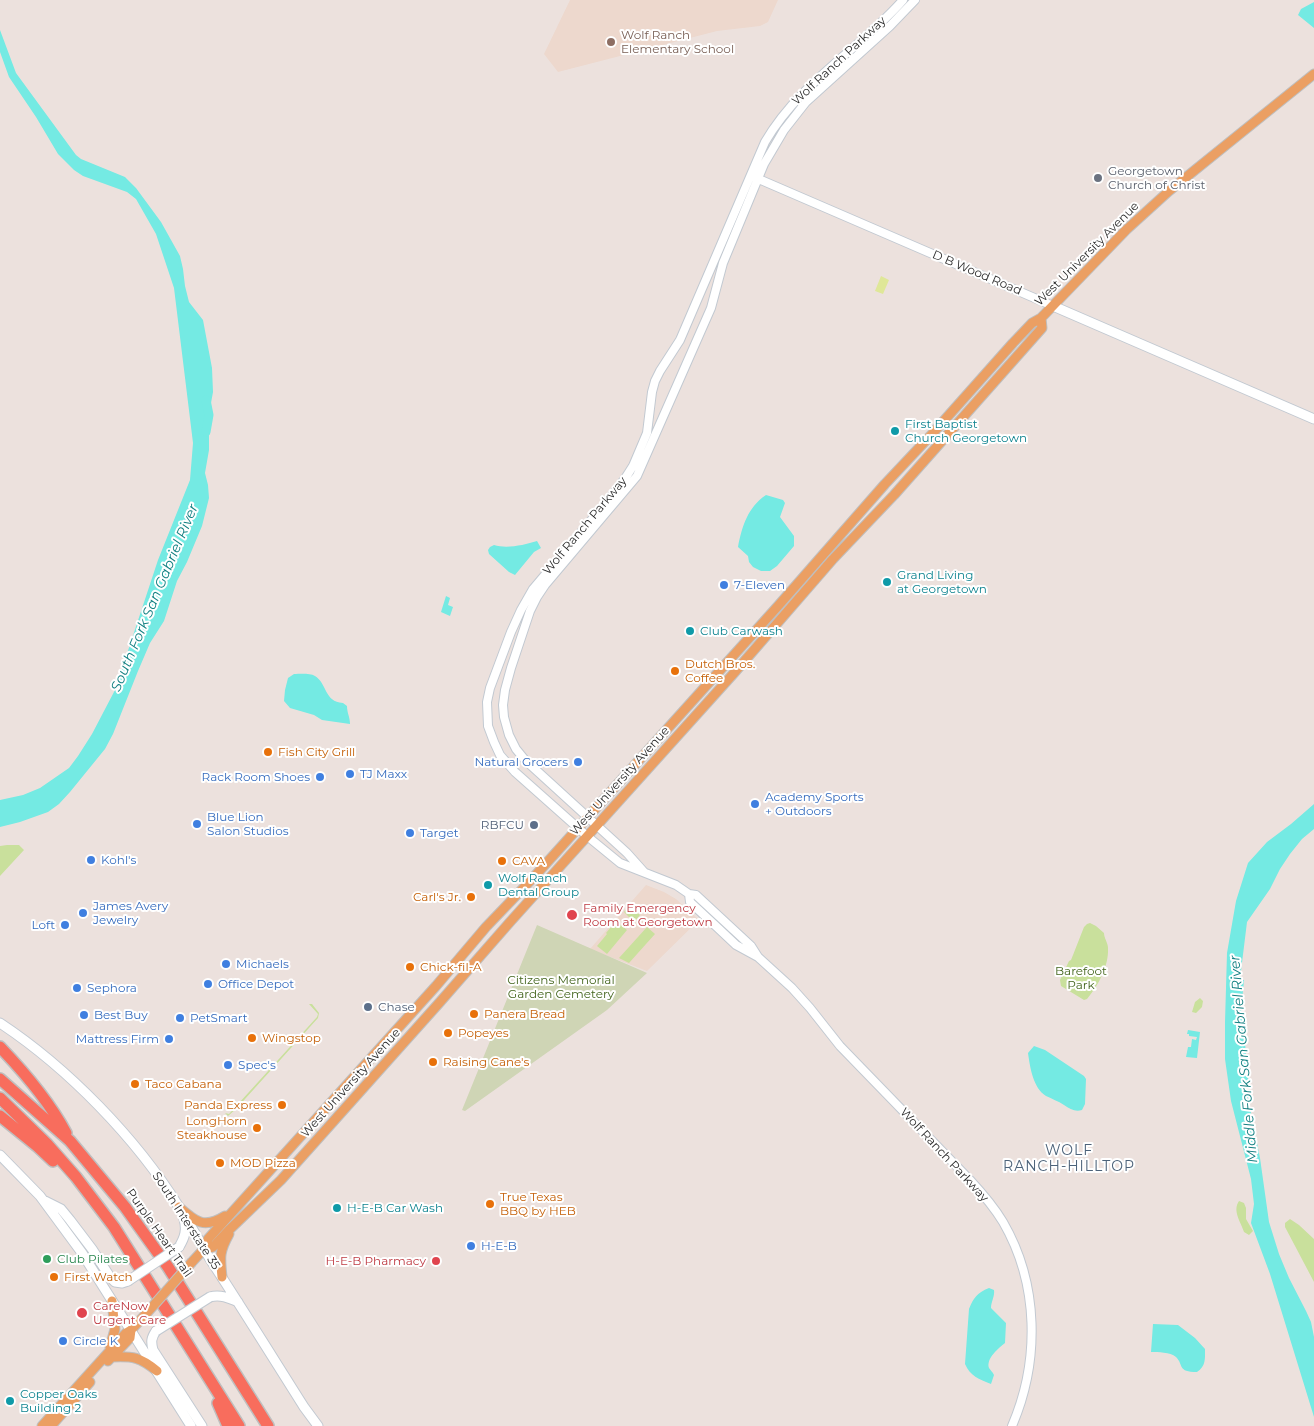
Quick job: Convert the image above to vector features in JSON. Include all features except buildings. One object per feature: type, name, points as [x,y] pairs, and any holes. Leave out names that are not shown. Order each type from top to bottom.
[{"type":"highway","points":[[0,1047],[28,1078],[59,1119],[70,1141]]},
{"type":"highway","name":"Purple Heart Trail","points":[[0,1078],[70,1141],[126,1207],[144,1232],[268,1426]]},
{"type":"highway","points":[[0,1098],[42,1139],[76,1177],[124,1241],[239,1426]]},
{"type":"highway","points":[[0,1116],[37,1146],[62,1170],[124,1241]]},
{"type":"highway","points":[[204,1325],[275,1426]]},
{"type":"highway","points":[[208,1376],[228,1426]]},
{"type":"main road","name":"West University Avenue","points":[[42,1426],[110,1355],[130,1338],[131,1330],[204,1249],[208,1239],[1013,343],[1032,323],[1041,318],[1053,306],[1126,230],[1178,183],[1314,74]]},
{"type":"main road","name":"D B Wood Road","points":[[1053,306],[1314,419]]},
{"type":"main road","name":"West University Avenue","points":[[204,1249],[213,1247],[234,1224],[281,1180],[734,673],[844,547],[894,496],[1042,328],[1041,318]]},
{"type":"main road","points":[[894,496],[893,488],[910,458]]},
{"type":"main road","points":[[844,547],[859,525],[861,512]]},
{"type":"main road","name":"South Interstate 35","points":[[0,1024],[37,1050],[81,1089],[136,1149],[181,1211],[304,1407],[318,1426]]},
{"type":"main road","points":[[0,1155],[42,1200],[82,1253],[191,1426]]},
{"type":"main road","points":[[42,1200],[61,1209],[92,1250],[110,1278],[115,1282],[122,1283],[128,1281],[179,1247],[184,1238],[186,1228],[181,1211]]},
{"type":"main road","points":[[181,1211],[195,1220],[206,1224],[214,1222],[232,1212]]},
{"type":"main road","points":[[222,1277],[221,1252],[234,1224]]},
{"type":"main road","points":[[202,1426],[153,1350],[151,1342],[156,1331],[210,1297],[222,1296],[238,1302]]},
{"type":"main road","points":[[112,1301],[116,1329],[110,1355],[135,1358],[147,1363],[156,1371]]},
{"type":"main road","name":"West University Avenue","points":[[51,1426],[110,1355]]},
{"type":"street","name":"Wolf Ranch Parkway","points":[[645,873],[627,853],[539,773],[513,746],[508,735],[504,717],[505,690],[530,611],[541,590],[613,500],[629,474],[648,430],[655,381],[680,340],[750,176],[770,134],[794,102],[903,0]]},
{"type":"street","name":"Wolf Ranch Parkway","points":[[916,0],[820,88],[788,123],[774,146],[723,263],[710,308],[634,481],[613,500],[541,578],[524,603],[489,691],[486,716],[491,735],[500,755],[510,767],[620,863],[676,885],[689,894],[696,895],[751,946],[758,958],[792,988],[840,1046],[990,1202],[1013,1241],[1022,1266],[1030,1300],[1032,1336],[1030,1362],[1021,1401],[1012,1426]]},
{"type":"street","name":"D B Wood Road","points":[[750,176],[1053,306]]},
{"type":"street","points":[[511,632],[521,636]]},
{"type":"street","points":[[528,784],[539,773]]},
{"type":"shaded area","name":"Wolf Ranch Elementary School","points":[[570,0],[778,0],[768,22],[760,26],[717,31],[558,72],[544,54]]},
{"type":"shaded area","points":[[646,885],[676,899],[699,920],[647,971],[590,949]]},
{"type":"green space","points":[[881,276],[889,280],[883,294],[875,291]]},
{"type":"green space","points":[[19,845],[24,850],[0,876],[0,846]]},
{"type":"green space","points":[[629,906],[640,915],[634,922],[624,912]]},
{"type":"green space","points":[[616,921],[627,930],[607,954],[597,946]]},
{"type":"green space","name":"Barefoot Park","points":[[1090,923],[1104,933],[1108,946],[1108,955],[1105,969],[1099,982],[1087,999],[1084,1000],[1061,986],[1060,980],[1071,960],[1084,927]]},
{"type":"green space","name":"Citizens Memorial Garden Cemetery","points":[[537,925],[647,973],[607,1010],[465,1111],[462,1110]]},
{"type":"green space","points":[[647,927],[655,934],[629,963],[619,958]]},
{"type":"green space","points":[[1200,998],[1203,1001],[1202,1007],[1196,1013],[1192,1012],[1195,1002]]},
{"type":"green space","points":[[309,1004],[312,1004],[319,1013],[318,1018],[228,1116],[225,1113],[229,1114],[317,1017],[318,1014]]},
{"type":"green space","points":[[1239,1201],[1244,1203],[1246,1219],[1253,1231],[1249,1235],[1244,1232],[1238,1216],[1236,1209]]},
{"type":"green space","points":[[1290,1219],[1314,1239],[1314,1282],[1285,1227],[1285,1223]]},
{"type":"water","points":[[1314,2],[1314,28],[1298,15],[1301,9]]},
{"type":"water","points":[[0,30],[16,73],[76,155],[81,159],[125,177],[136,188],[161,222],[180,256],[189,302],[203,320],[212,368],[213,392],[207,416],[209,450],[205,473],[209,498],[202,526],[177,581],[164,621],[150,643],[113,734],[105,749],[59,804],[48,812],[0,827],[0,800],[23,795],[40,788],[69,768],[92,734],[115,690],[158,560],[190,480],[193,443],[174,288],[156,234],[136,199],[127,192],[83,176],[58,154],[9,77],[0,52]]},
{"type":"water","points":[[766,495],[783,500],[785,503],[780,517],[794,536],[794,546],[777,566],[770,571],[761,571],[753,567],[749,562],[748,556],[738,547],[750,511]]},
{"type":"water","points":[[537,541],[541,548],[534,552],[515,575],[489,554],[488,550],[494,545],[510,547]]},
{"type":"water","points":[[446,596],[450,598],[448,605],[453,607],[450,616],[441,612]]},
{"type":"water","points":[[294,674],[310,674],[319,679],[332,699],[347,706],[350,724],[322,720],[314,715],[290,708],[284,701],[285,690],[288,678]]},
{"type":"water","points":[[1314,804],[1314,829],[1302,839],[1290,854],[1270,889],[1247,922],[1240,979],[1244,980],[1239,1032],[1241,1063],[1260,1158],[1269,1222],[1289,1278],[1311,1322],[1314,1337],[1314,1417],[1270,1274],[1251,1223],[1254,1204],[1251,1179],[1231,1101],[1225,1059],[1225,1022],[1227,953],[1236,901],[1248,863],[1267,842]]},
{"type":"water","points":[[1188,1030],[1200,1032],[1197,1058],[1186,1057],[1188,1047],[1191,1047],[1192,1039],[1196,1040],[1197,1037],[1189,1036],[1187,1034]]},
{"type":"water","points":[[1034,1046],[1045,1050],[1084,1076],[1086,1079],[1085,1104],[1082,1110],[1070,1109],[1046,1096],[1038,1088],[1033,1077],[1028,1053]]},
{"type":"water","points":[[989,1288],[994,1290],[991,1308],[1006,1323],[1005,1343],[989,1361],[989,1368],[994,1375],[991,1384],[972,1374],[965,1364],[969,1309],[976,1296]]},
{"type":"water","points":[[1153,1324],[1178,1325],[1195,1338],[1205,1349],[1204,1362],[1200,1370],[1197,1372],[1186,1371],[1173,1355],[1151,1352]]},
{"type":"waterway","name":"South Fork San Gabriel River","points":[[206,400],[209,415],[206,432]]},
{"type":"waterway","name":"Middle Fork San Gabriel River","points":[[1238,1014],[1244,1084]]},
{"type":"place","name":"Wolf Ranch Elementary School","points":[[611,42]]},
{"type":"place","name":"Georgetown Church of Christ","points":[[1098,178]]},
{"type":"place","name":"First Baptist Church Georgetown","points":[[895,431]]},
{"type":"place","name":"Grand Living at Georgetown","points":[[887,582]]},
{"type":"place","name":"7-Eleven","points":[[724,585]]},
{"type":"place","name":"Club Carwash","points":[[690,631]]},
{"type":"place","name":"Dutch Bros. Coffee","points":[[675,671]]},
{"type":"place","name":"Fish City Grill","points":[[268,752]]},
{"type":"place","name":"Natural Grocers","points":[[578,762]]},
{"type":"place","name":"TJ Maxx","points":[[350,774]]},
{"type":"place","name":"Rack Room Shoes","points":[[320,777]]},
{"type":"place","name":"Academy Sports + Outdoors","points":[[755,804]]},
{"type":"place","name":"Blue Lion Salon Studios","points":[[197,824]]},
{"type":"place","name":"RBFCU","points":[[534,825]]},
{"type":"place","name":"Target","points":[[410,833]]},
{"type":"place","name":"Kohl's","points":[[91,860]]},
{"type":"place","name":"CAVA","points":[[502,861]]},
{"type":"place","name":"Wolf Ranch Dental Group","points":[[488,885]]},
{"type":"place","name":"Carl's Jr.","points":[[471,897]]},
{"type":"place","name":"James Avery Jewelry","points":[[83,913]]},
{"type":"place","name":"Family Emergency Room at Georgetown","points":[[572,915]]},
{"type":"place","name":"Loft","points":[[65,925]]},
{"type":"place","name":"Michaels","points":[[226,964]]},
{"type":"place","name":"Chick-fil-A","points":[[410,967]]},
{"type":"place","name":"Office Depot","points":[[208,984]]},
{"type":"place","name":"Sephora","points":[[77,988]]},
{"type":"place","name":"Chase","points":[[368,1007]]},
{"type":"place","name":"Panera Bread","points":[[474,1014]]},
{"type":"place","name":"Best Buy","points":[[84,1015]]},
{"type":"place","name":"PetSmart","points":[[180,1018]]},
{"type":"place","name":"Popeyes","points":[[448,1033]]},
{"type":"place","name":"Wingstop","points":[[252,1038]]},
{"type":"place","name":"Mattress Firm","points":[[169,1039]]},
{"type":"place","name":"Raising Cane's","points":[[433,1062]]},
{"type":"place","name":"Spec's","points":[[228,1065]]},
{"type":"place","name":"Taco Cabana","points":[[135,1084]]},
{"type":"place","name":"Panda Express","points":[[282,1105]]},
{"type":"place","name":"LongHorn Steakhouse","points":[[257,1128]]},
{"type":"place","name":"MOD Pizza","points":[[220,1163]]},
{"type":"place","name":"True Texas BBQ by HEB","points":[[490,1204]]},
{"type":"place","name":"H-E-B Car Wash","points":[[337,1208]]},
{"type":"place","name":"H-E-B","points":[[471,1246]]},
{"type":"place","name":"Club Pilates","points":[[47,1259]]},
{"type":"place","name":"H-E-B Pharmacy","points":[[436,1261]]},
{"type":"place","name":"First Watch","points":[[54,1277]]},
{"type":"place","name":"CareNow Urgent Care","points":[[82,1313]]},
{"type":"place","name":"Circle K","points":[[63,1341]]},
{"type":"place","name":"Copper Oaks Building 2","points":[[10,1401]]},
{"type":"district","name":"WOLF RANCH-HILLTOP","points":[[1069,1160]]}]
